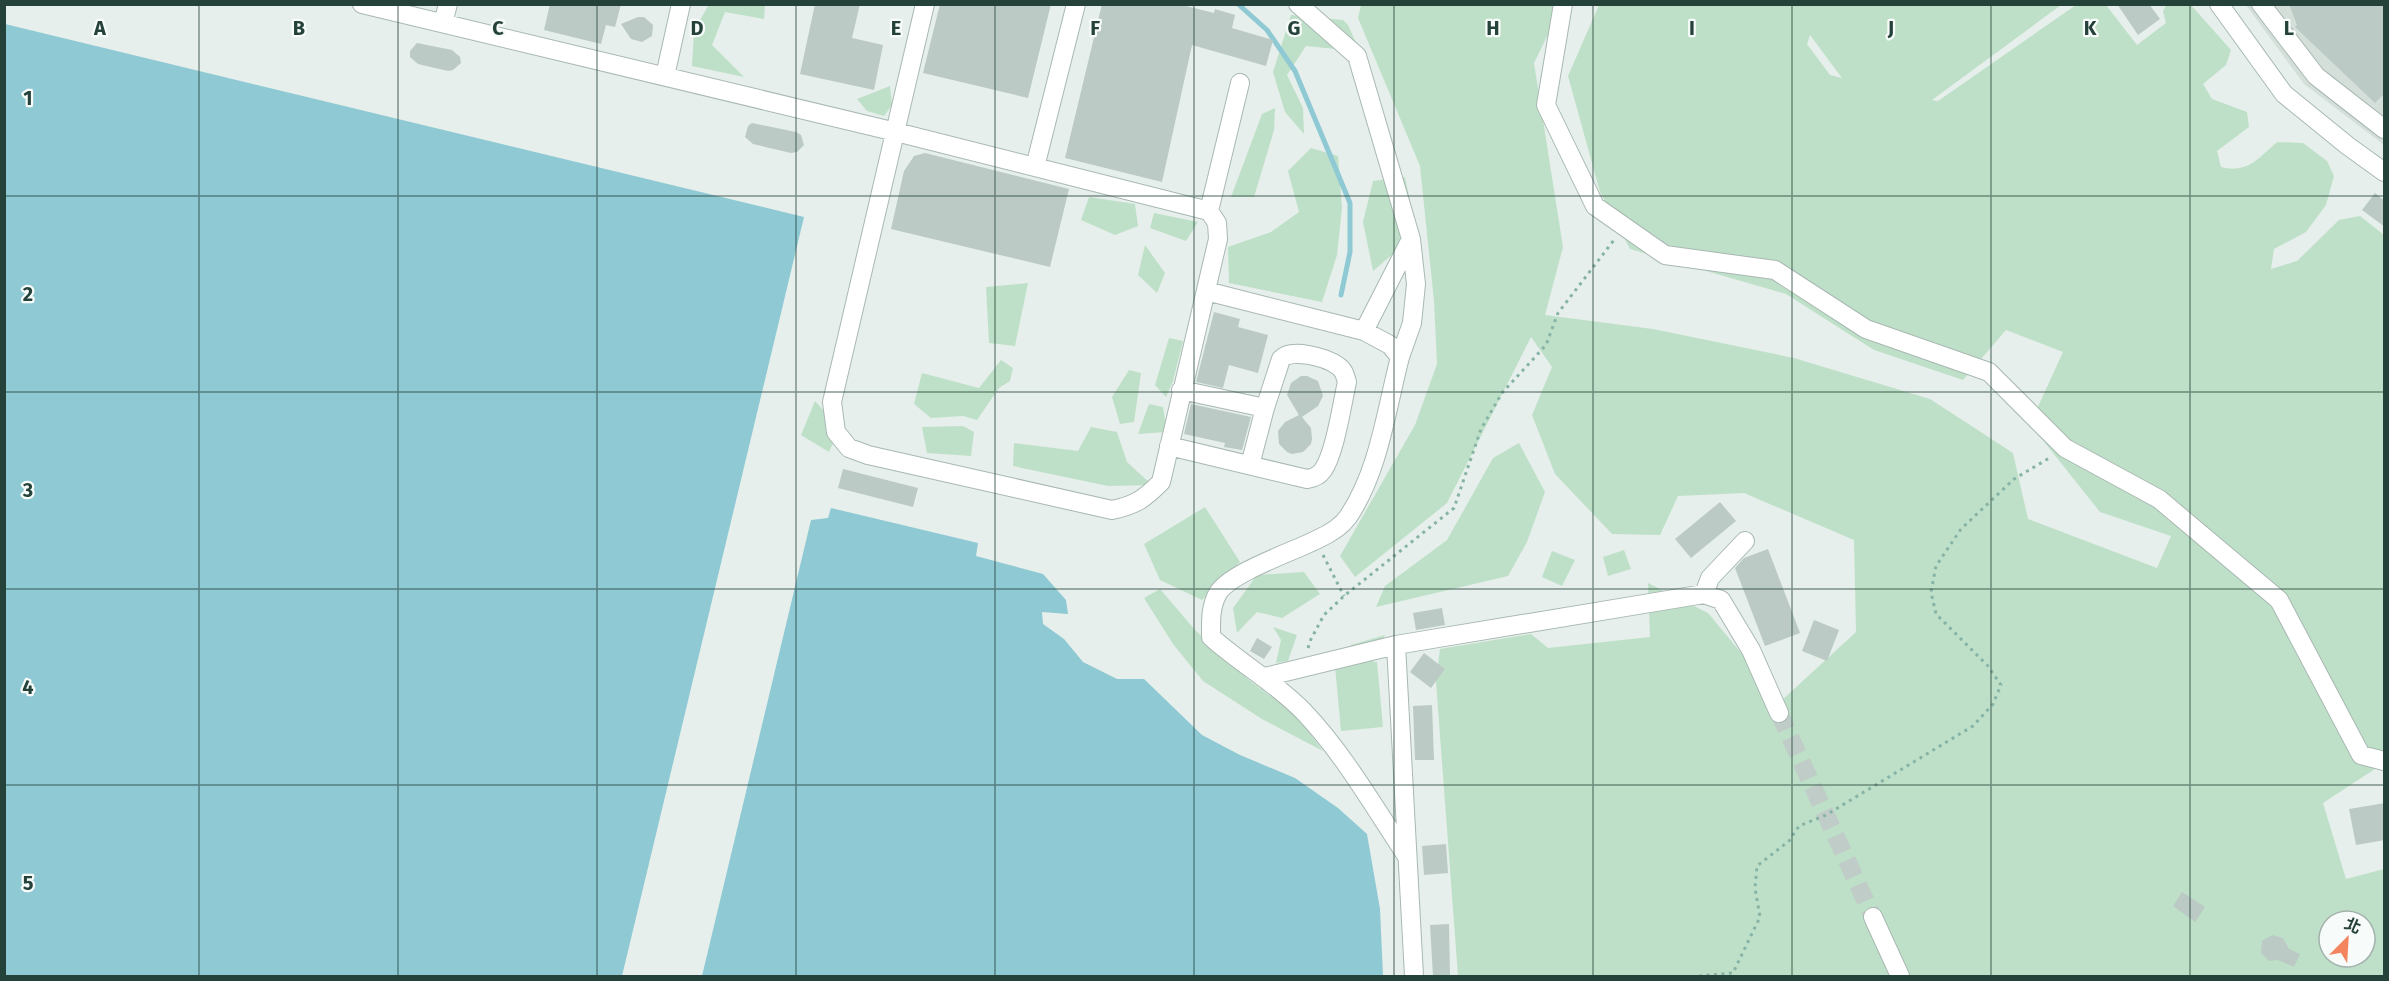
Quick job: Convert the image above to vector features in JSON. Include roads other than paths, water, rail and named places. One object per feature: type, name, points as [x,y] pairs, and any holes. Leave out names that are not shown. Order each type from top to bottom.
[{"type":"lane","points":[[362,4],[896,132],[1209,211],[1217,223],[1218,239],[1161,482],[1146,497],[1132,506],[1112,510],[868,455],[849,448],[836,432],[832,402],[896,132],[926,4]]},
{"type":"lane","points":[[443,23],[448,4]]},
{"type":"lane","points":[[665,76],[681,4]]},
{"type":"lane","points":[[1035,166],[1076,4]]},
{"type":"lane","points":[[1298,4],[1357,56],[1411,239],[1416,284],[1412,322],[1400,357],[1368,481],[1346,520],[1333,531],[1316,540],[1235,578],[1219,592],[1211,614],[1211,637],[1236,660],[1265,676],[1304,712],[1343,760],[1406,855]]},
{"type":"lane","points":[[1563,4],[1546,105],[1595,206],[1665,255],[1775,270],[1866,329],[1989,372],[2065,448],[2160,499],[2279,600],[2361,755],[2385,761]]},
{"type":"lane","points":[[2219,4],[2284,94],[2348,146],[2385,172]]},
{"type":"lane","points":[[2261,4],[2316,76],[2385,129]]},
{"type":"lane","points":[[1209,211],[1240,82]]},
{"type":"lane","points":[[1364,331],[1411,239]]},
{"type":"lane","points":[[1206,291],[1364,331],[1390,345],[1400,357]]},
{"type":"lane","points":[[1170,446],[1307,479],[1316,477],[1329,460],[1347,382],[1339,366],[1294,352],[1286,354],[1276,368],[1250,465]]},
{"type":"lane","points":[[1181,390],[1265,408]]},
{"type":"lane","points":[[1704,594],[1710,578],[1745,541]]},
{"type":"lane","points":[[1265,676],[1396,645],[1704,594],[1721,600],[1750,650],[1779,713]]},
{"type":"lane","points":[[1396,645],[1414,976]]},
{"type":"lane","points":[[1873,917],[1900,976]]},
{"type":"water","points":[[5,24],[804,217],[622,976],[5,976]]},
{"type":"water","points":[[831,508],[978,543],[976,556],[1043,574],[1066,600],[1068,614],[1042,612],[1043,624],[1064,639],[1083,662],[1117,679],[1144,679],[1202,735],[1240,755],[1295,778],[1338,808],[1367,834],[1380,909],[1383,976],[702,976],[811,520],[828,518]]},
{"type":"waterway","points":[[1238,4],[1267,30],[1295,71],[1350,203],[1350,252],[1341,295]]},
{"type":"tunnel","points":[[1779,713],[1873,917]]}]
